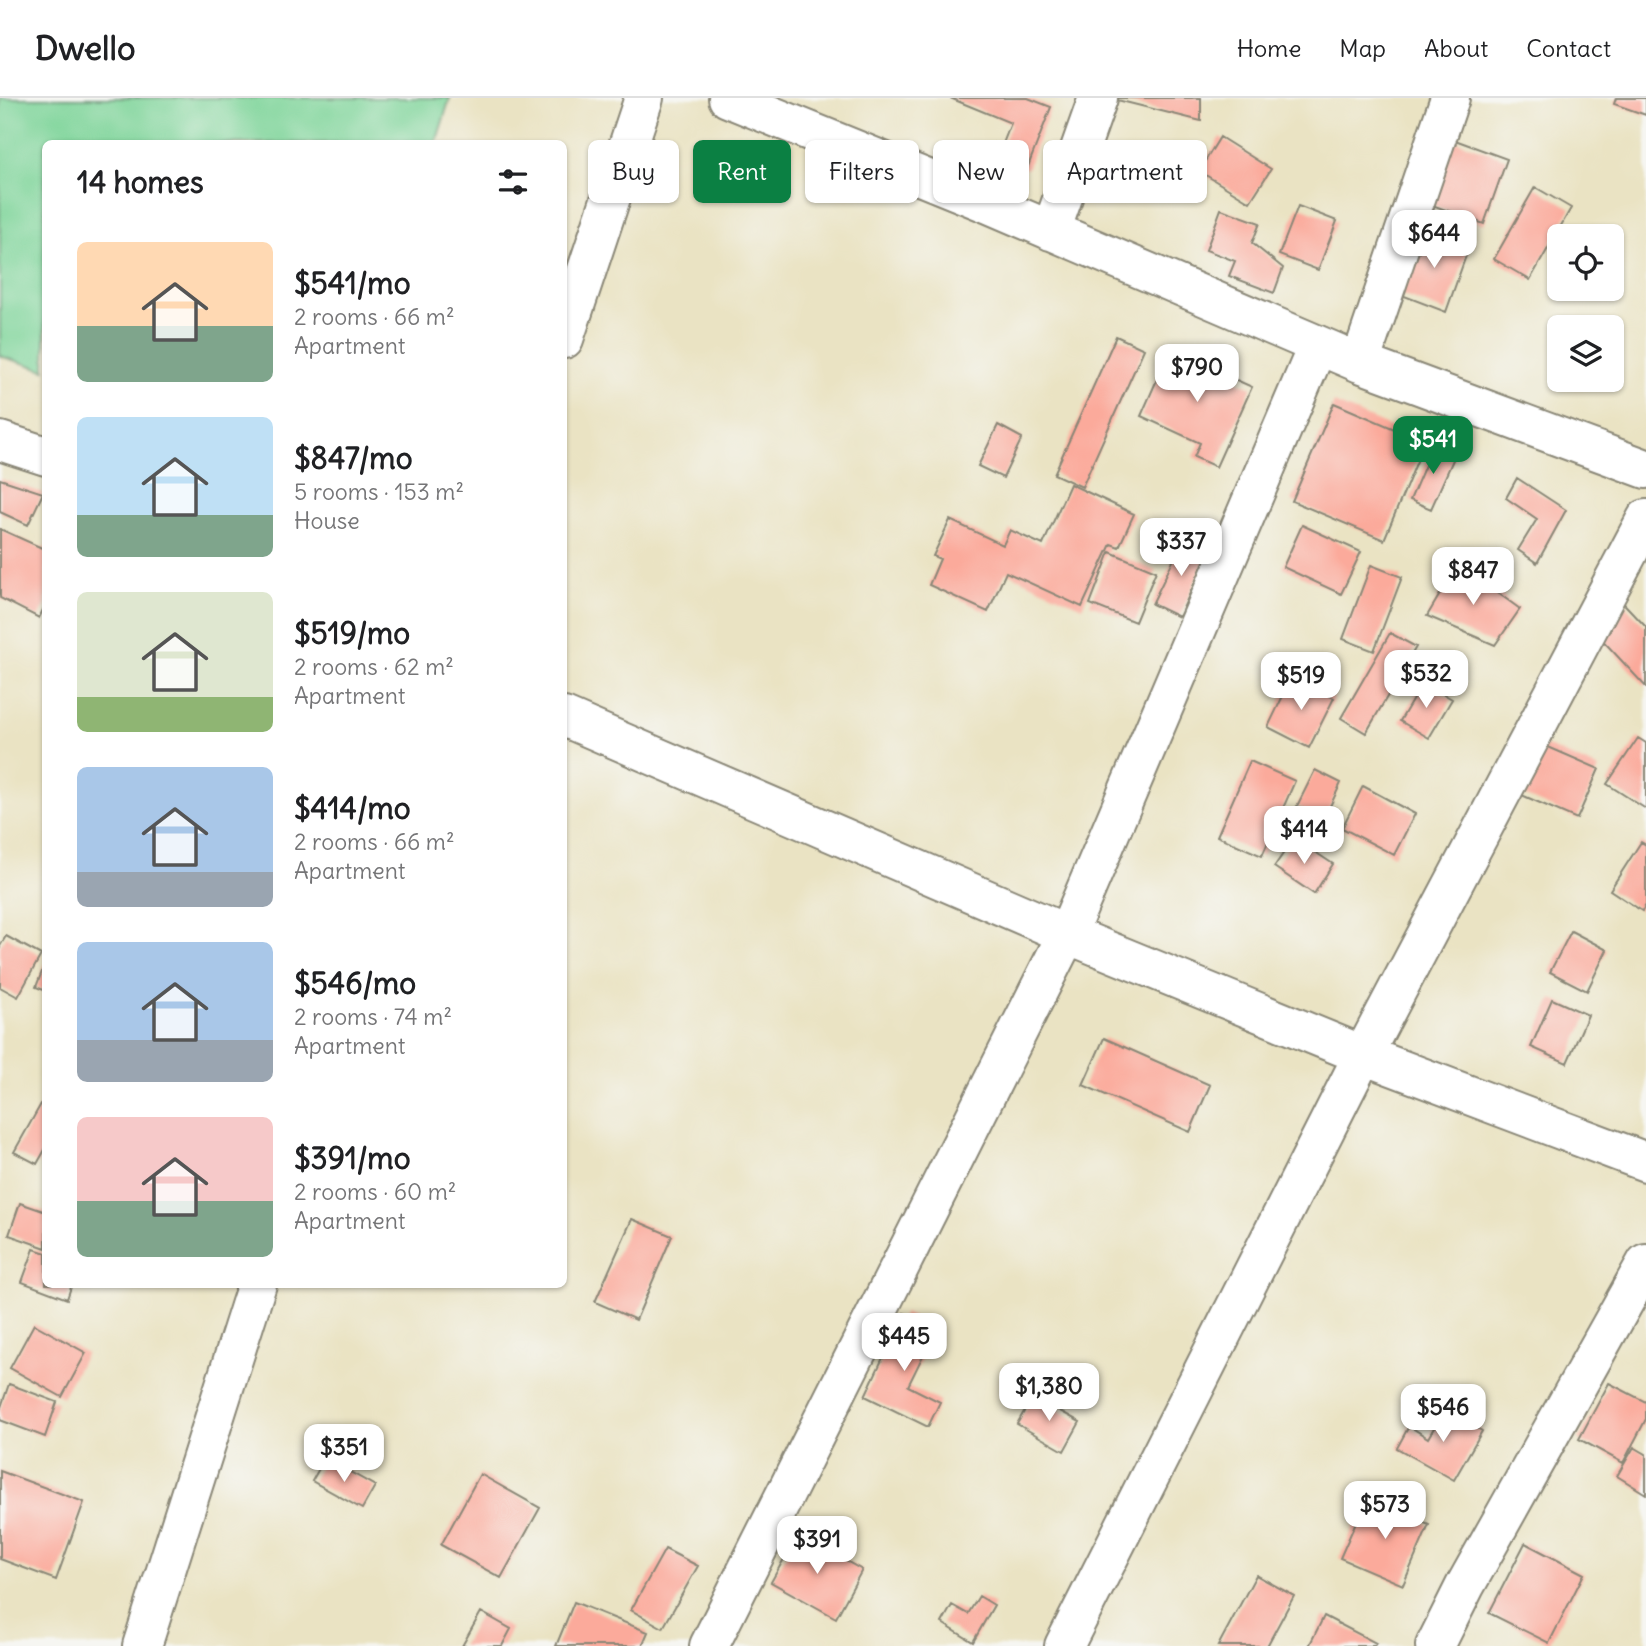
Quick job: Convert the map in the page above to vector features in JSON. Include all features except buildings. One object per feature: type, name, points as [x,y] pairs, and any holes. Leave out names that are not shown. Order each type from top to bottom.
[{"type":"street","points":[[567,330],[644,98]]},
{"type":"street","points":[[728,98],[1051,231],[1360,363],[1646,469]]},
{"type":"street","points":[[1051,231],[1098,98]]},
{"type":"street","points":[[1360,363],[1450,98]]},
{"type":"street","points":[[709,1646],[1067,934],[1318,345]]},
{"type":"street","points":[[0,441],[42,455]]},
{"type":"street","points":[[1064,1646],[1363,1055],[1646,519]]},
{"type":"street","points":[[567,717],[1067,934],[1363,1055],[1646,1162]]},
{"type":"street","points":[[1434,1646],[1646,1263]]},
{"type":"street","points":[[142,1646],[256,1288]]},
{"type":"green space","points":[[0,98],[450,98],[437,140],[42,140],[42,369],[0,356]]}]
